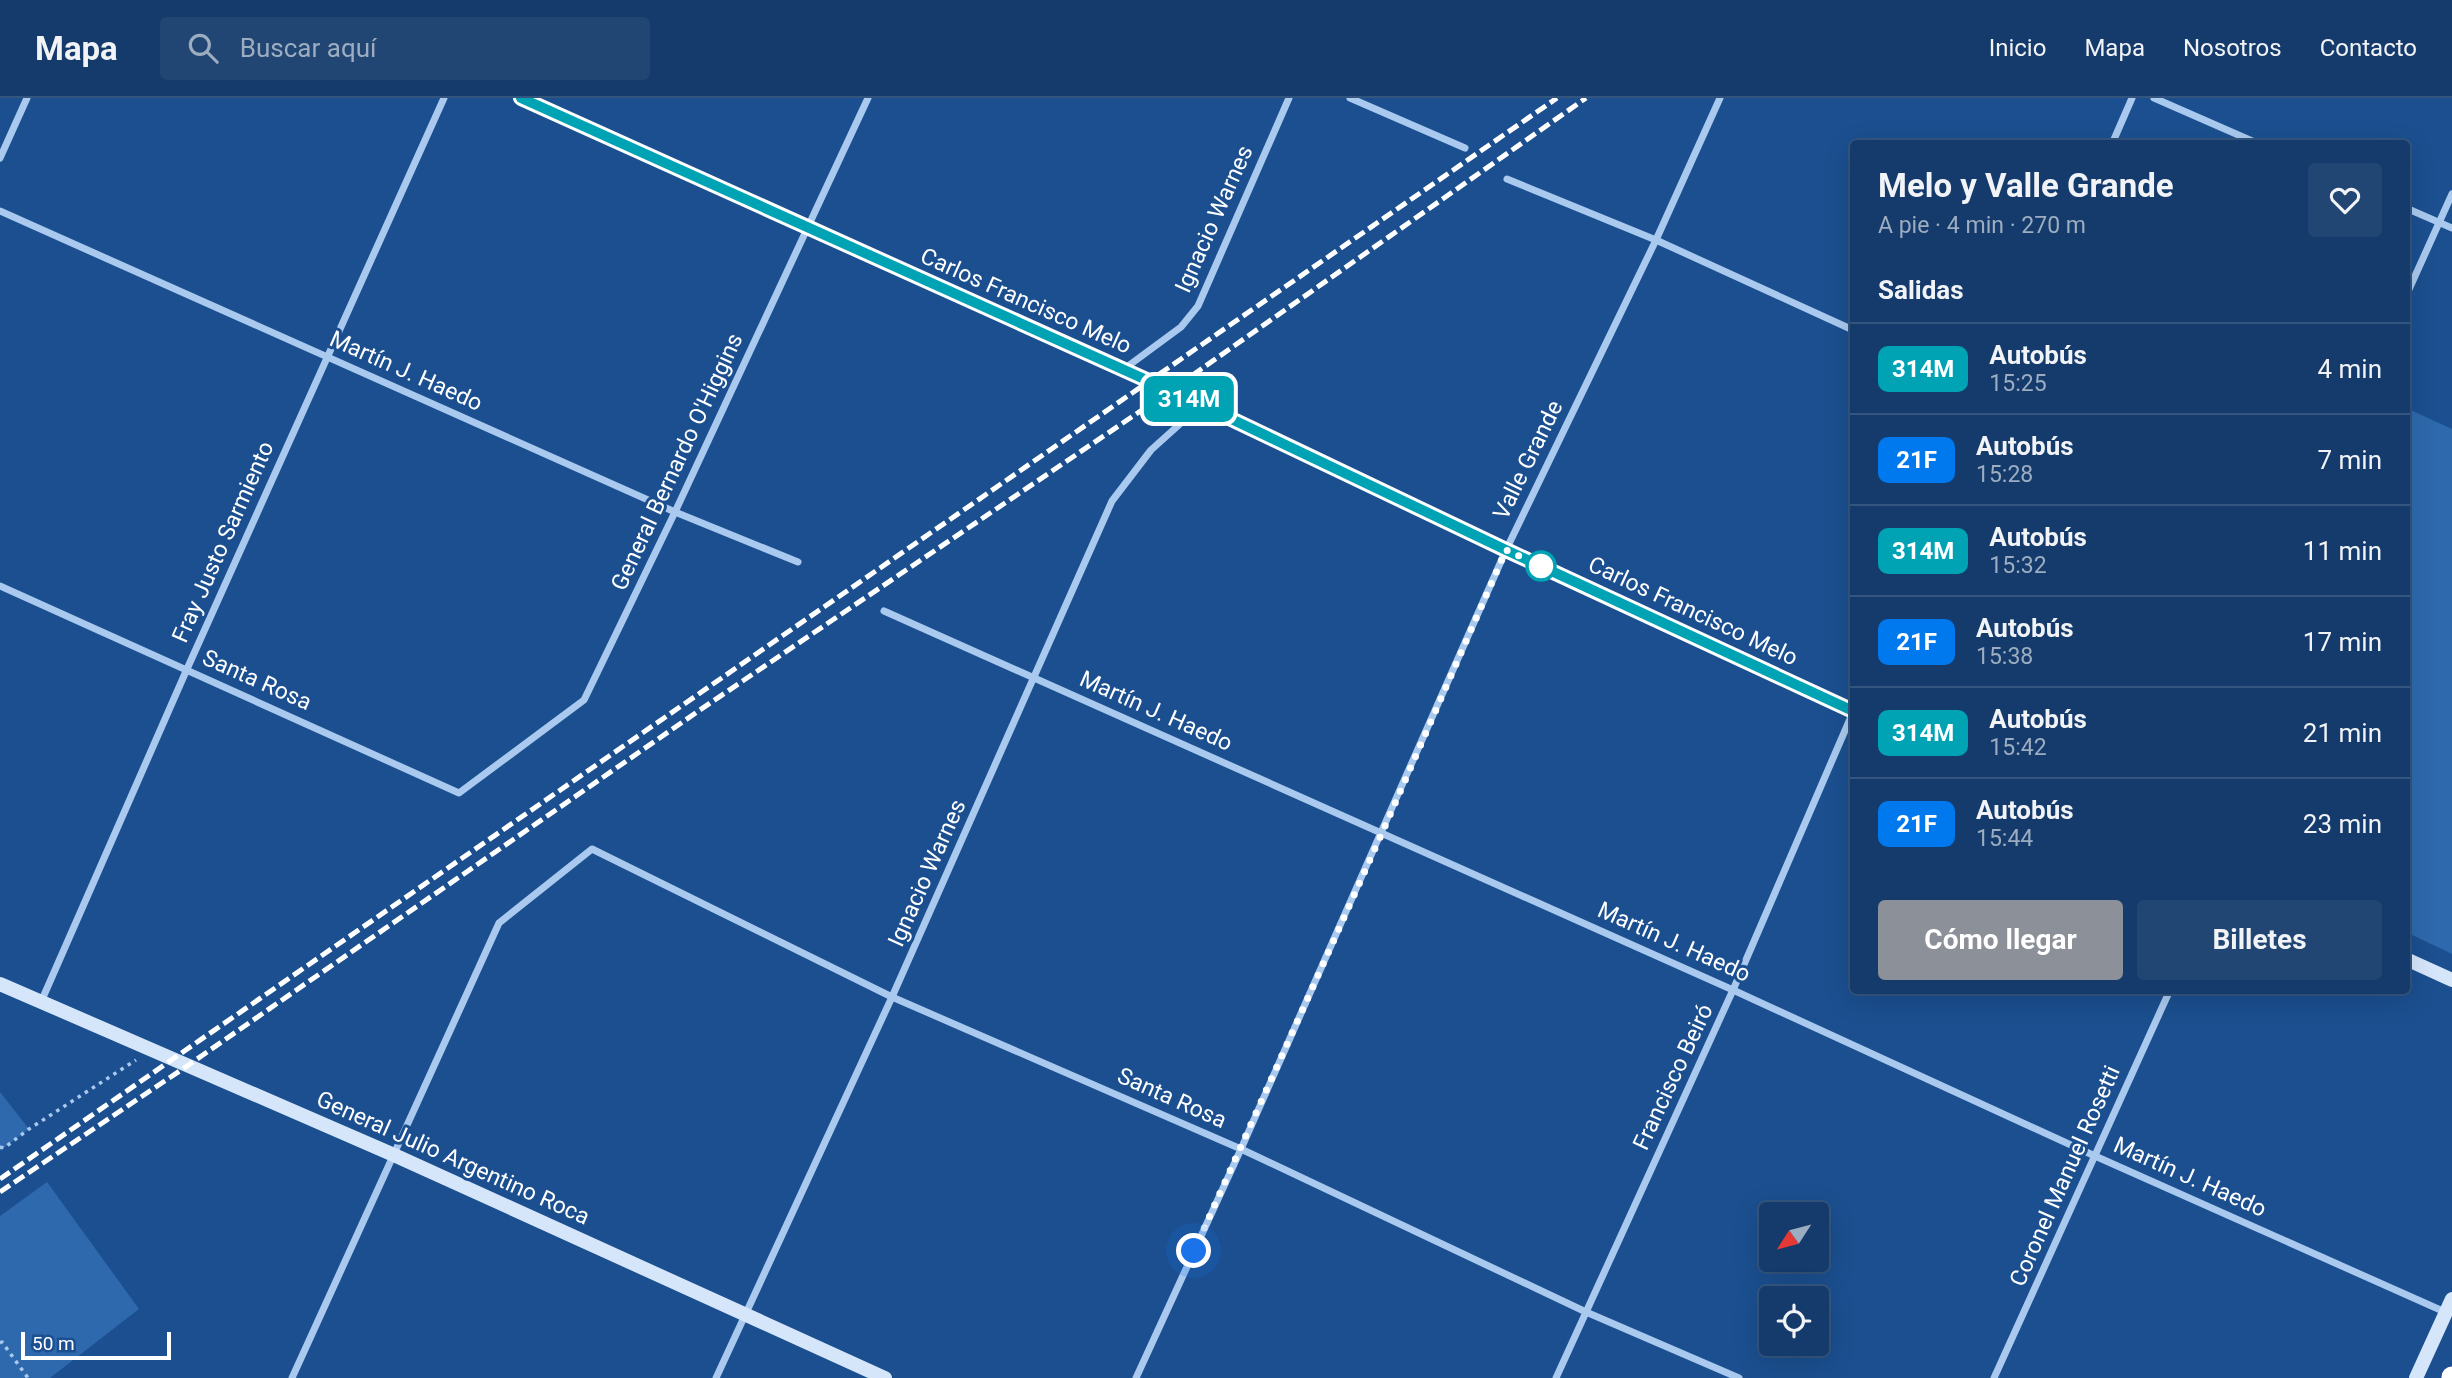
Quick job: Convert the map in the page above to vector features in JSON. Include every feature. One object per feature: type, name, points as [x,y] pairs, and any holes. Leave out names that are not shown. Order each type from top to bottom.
[{"type":"street","points":[[0,158],[27,98]]},
{"type":"street","name":"Fray Justo Sarmiento","points":[[41,1002],[187,669],[444,98]]},
{"type":"street","name":"Carlos Francisco Melo","points":[[521,98],[1124,369],[1850,710]]},
{"type":"street","name":"General Bernardo O'Higgins","points":[[458,793],[584,700],[868,98]]},
{"type":"street","name":"Ignacio Warnes","points":[[1124,369],[1181,327],[1198,306],[1289,98]]},
{"type":"street","points":[[1350,98],[1465,148]]},
{"type":"street","name":"Valle Grande","points":[[1136,1378],[1241,1149],[1506,550],[1656,240],[1720,98]]},
{"type":"street","points":[[2114,140],[2132,98]]},
{"type":"street","points":[[2154,98],[2250,140]]},
{"type":"street","points":[[1507,179],[1656,240],[1850,329]]},
{"type":"street","points":[[2410,287],[2452,194]]},
{"type":"street","points":[[2410,210],[2452,228]]},
{"type":"street","name":"Martín J. Haedo","points":[[0,211],[675,512],[798,562]]},
{"type":"street","name":"Ignacio Warnes","points":[[716,1378],[892,997],[1112,501],[1151,450],[1202,405]]},
{"type":"street","name":"Santa Rosa","points":[[0,586],[458,793]]},
{"type":"street","name":"Martín J. Haedo","points":[[884,611],[1733,990],[2095,1156],[2449,1306]]},
{"type":"street","name":"Francisco Beiró","points":[[1556,1378],[1733,990],[1850,718]]},
{"type":"street","name":"Santa Rosa","points":[[394,1155],[499,923],[592,849],[892,997],[1241,1149],[1586,1312],[1738,1378]]},
{"type":"street","points":[[2410,961],[2452,980]]},
{"type":"street","name":"General Julio Argentino Roca","points":[[0,984],[394,1155],[885,1378]]},
{"type":"street","name":"Coronel Manuel Rosetti","points":[[1994,1378],[2168,994]]},
{"type":"street","points":[[292,1378],[394,1155]]},
{"type":"street","points":[[2416,1378],[2449,1306]]},
{"type":"path","points":[[0,1147],[4,1148],[150,1051]]},
{"type":"path","points":[[0,1343],[2,1342],[28,1378]]},
{"type":"shaded area","points":[[2410,410],[2452,429],[2452,954],[2410,934]]},
{"type":"shaded area","points":[[0,1092],[29,1129],[0,1151]]},
{"type":"shaded area","points":[[47,1182],[139,1309],[50,1378],[0,1378],[0,1216]]},
{"type":"railway","points":[[0,1179],[1557,98]]},
{"type":"railway","points":[[0,1192],[187,1066],[697,712],[1170,391],[1586,98]]},
{"type":"bus line","name":"314M","points":[[521,98],[1100,358],[1850,710]]},
{"type":"route","points":[[1194,1251],[1506,550],[1541,566]]}]
